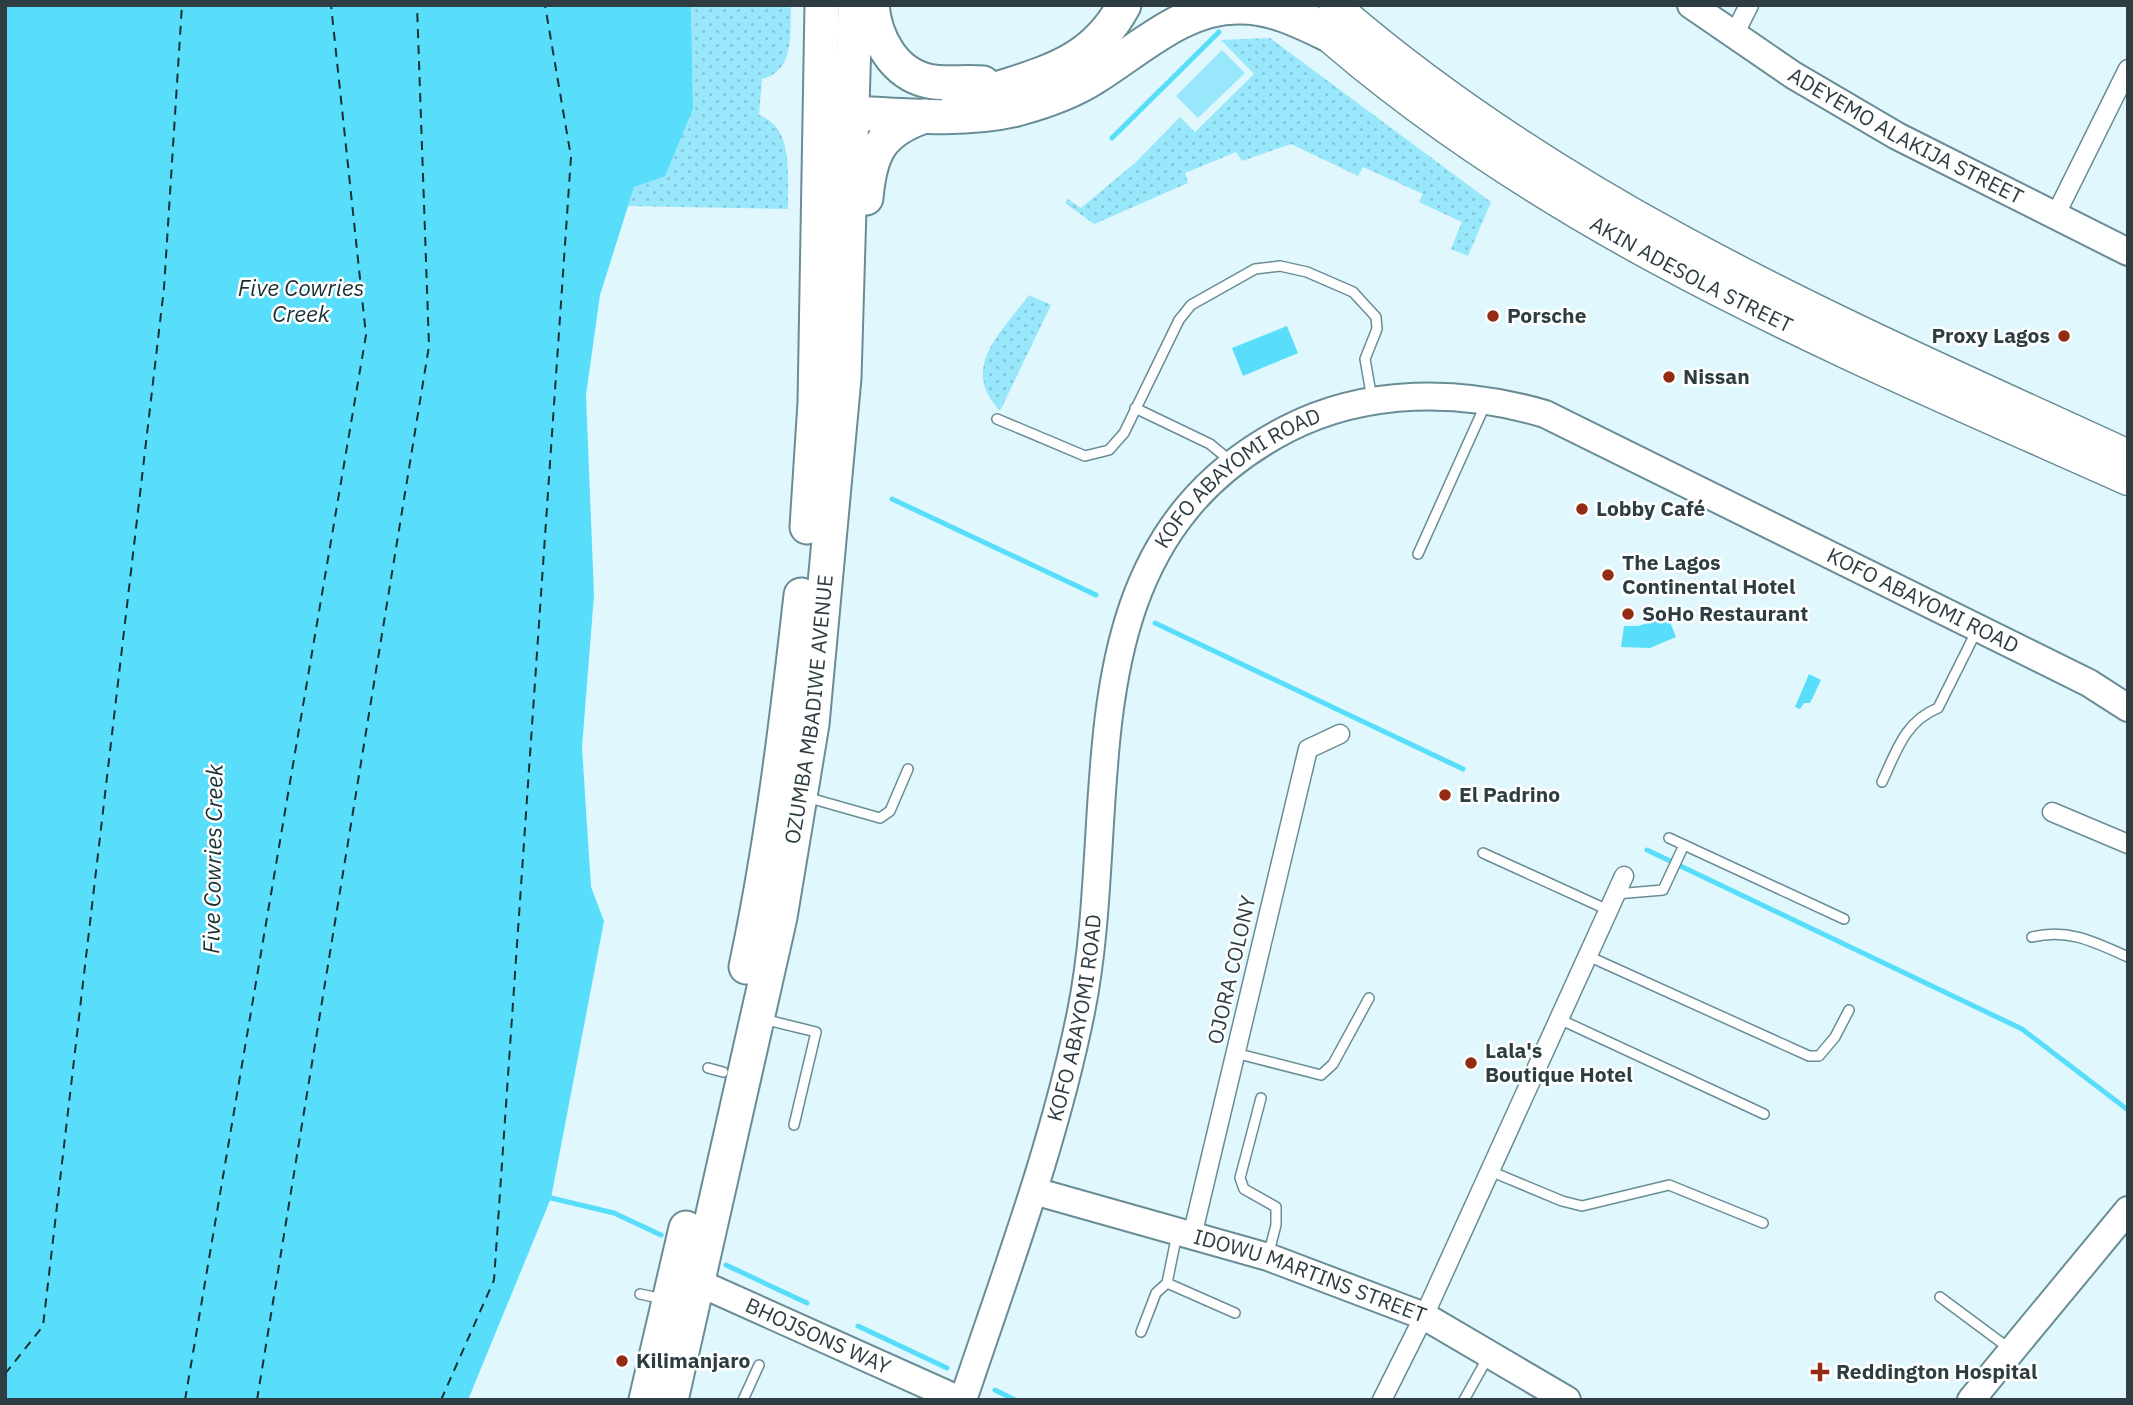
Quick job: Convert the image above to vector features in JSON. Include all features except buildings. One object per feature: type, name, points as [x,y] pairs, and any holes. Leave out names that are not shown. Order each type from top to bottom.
[{"type":"highway","name":"OZUMBA MBADIWE AVENUE","points":[[671,1400],[670,1288],[757,1017],[780,917],[812,724],[844,377],[837,103],[822,5]]},
{"type":"highway","name":"OZUMBA MBADIWE AVENUE","points":[[646,1400],[715,1070],[762,884],[786,733],[807,544],[837,103],[855,5]]},
{"type":"highway","points":[[872,5],[881,41],[904,71],[929,82],[970,81],[1007,86]]},
{"type":"highway","points":[[837,103],[981,95],[1055,70],[1075,59],[1109,28],[1124,5]]},
{"type":"highway","points":[[837,103],[927,116],[1014,110],[1051,99],[1093,79],[1184,20],[1222,8],[1241,7],[1330,20]]},
{"type":"highway","points":[[844,377],[861,276],[871,165],[887,135],[906,123],[927,116]]},
{"type":"main road","name":"AKIN ADESOLA STREET","points":[[1294,5],[1330,20],[1420,76],[1498,132],[1662,232],[1814,310],[2128,455]]},
{"type":"main road","name":"AKIN ADESOLA STREET","points":[[1330,20],[1455,137],[1554,199],[1713,290],[1825,345],[2128,480]]},
{"type":"street","name":"ADEYEMO ALAKIJA STREET","points":[[1690,5],[1793,75],[1897,135],[2128,252]]},
{"type":"street","points":[[1734,35],[1749,5]]},
{"type":"street","points":[[2055,216],[2128,69]]},
{"type":"street","name":"KOFO ABAYOMI ROAD","points":[[962,1400],[1052,1133],[1081,1011],[1089,957],[1108,713],[1132,601],[1156,554],[1178,520],[1206,487],[1264,441],[1319,414],[1373,401],[1439,396],[1514,405],[1567,424],[2090,683],[2128,708]]},
{"type":"street","name":"OJORA COLONY","points":[[1185,1234],[1235,1053],[1308,749],[1340,734]]},
{"type":"street","points":[[2052,812],[2128,844]]},
{"type":"street","points":[[1382,1400],[1424,1316],[1624,876]]},
{"type":"street","name":"IDOWU MARTINS STREET","points":[[1034,1191],[1268,1257],[1424,1316],[1567,1400]]},
{"type":"street","points":[[1971,1400],[2128,1210]]},
{"type":"street","name":"BHOJSONS WAY","points":[[670,1288],[962,1400]]},
{"type":"lane","points":[[997,419],[1073,452],[1097,455],[1118,443],[1178,320],[1191,304],[1255,270],[1280,266],[1307,271],[1353,292],[1376,317],[1377,329],[1365,359],[1373,401]]},
{"type":"lane","points":[[1418,554],[1486,401]]},
{"type":"lane","points":[[1135,408],[1210,444],[1233,463]]},
{"type":"lane","points":[[1882,782],[1908,727],[1924,714],[1938,708],[1978,628]]},
{"type":"lane","points":[[800,796],[880,818],[890,811],[908,769]]},
{"type":"lane","points":[[1669,838],[1844,919]]},
{"type":"lane","points":[[1483,853],[1612,902],[1663,890],[1684,845]]},
{"type":"lane","points":[[2032,937],[2052,932],[2083,937],[2128,957]]},
{"type":"lane","points":[[1588,956],[1809,1056],[1819,1056],[1826,1050],[1849,1010]]},
{"type":"lane","points":[[1235,1053],[1321,1075],[1333,1064],[1369,998]]},
{"type":"lane","points":[[757,1017],[816,1031],[794,1125]]},
{"type":"lane","points":[[1559,1019],[1764,1114]]},
{"type":"lane","points":[[1261,1098],[1240,1178],[1244,1189],[1276,1207],[1276,1225],[1268,1257]]},
{"type":"lane","points":[[1490,1171],[1562,1201],[1582,1206],[1669,1185],[1763,1223]]},
{"type":"lane","points":[[1141,1332],[1156,1293],[1167,1283],[1185,1234]]},
{"type":"lane","points":[[1167,1283],[1235,1313]]},
{"type":"lane","points":[[1940,1297],[2011,1350]]},
{"type":"lane","points":[[1464,1400],[1491,1353]]},
{"type":"lane","points":[[743,1400],[759,1365]]},
{"type":"shaded area","points":[[691,5],[791,5],[788,50],[780,68],[773,75],[762,79],[759,115],[771,121],[784,142],[788,169],[788,209],[628,206],[634,186],[693,108]]},
{"type":"shaded area","points":[[1270,38],[1491,202],[1468,256],[1451,249],[1462,222],[1419,202],[1423,194],[1363,167],[1358,176],[1291,144],[1242,161],[1236,152],[1185,173],[1188,183],[1094,224],[1065,203],[1068,199],[1081,208],[1136,162],[1180,117],[1195,132],[1254,74],[1221,40]]},
{"type":"shaded area","points":[[1222,50],[1245,73],[1198,118],[1176,96]]},
{"type":"shaded area","points":[[1029,295],[1051,305],[1000,411],[988,395],[983,380],[984,365],[997,337]]},
{"type":"water","name":"Five Cowries Creek","points":[[5,5],[691,5],[693,108],[665,176],[634,187],[600,295],[586,395],[594,595],[582,747],[591,887],[604,921],[551,1198],[468,1400],[5,1400]]},
{"type":"water","points":[[1287,326],[1298,353],[1243,376],[1232,348]]},
{"type":"water","points":[[1668,617],[1676,637],[1650,648],[1621,647],[1624,626],[1638,626]]},
{"type":"water","points":[[1809,674],[1821,680],[1810,703],[1804,703],[1800,709],[1795,707]]},
{"type":"waterway","points":[[1112,138],[1219,32]]},
{"type":"waterway","points":[[892,499],[1096,595]]},
{"type":"waterway","points":[[1155,623],[1463,769]]},
{"type":"waterway","points":[[1647,850],[2022,1029],[2128,1110]]},
{"type":"waterway","points":[[551,1198],[614,1213],[661,1235]]},
{"type":"waterway","points":[[726,1265],[807,1303]]},
{"type":"waterway","points":[[858,1326],[947,1368]]},
{"type":"waterway","points":[[995,1390],[1015,1400]]},
{"type":"ferry route","points":[[5,1374],[43,1326],[164,288],[182,5]]},
{"type":"ferry route","points":[[185,1400],[366,335],[331,5]]},
{"type":"ferry route","points":[[257,1400],[429,346],[417,5]]},
{"type":"ferry route","points":[[441,1400],[494,1280],[571,157],[545,5]]},
{"type":"place","name":"Porsche","points":[[1493,316]]},
{"type":"place","name":"Proxy Lagos","points":[[2064,336]]},
{"type":"place","name":"Nissan","points":[[1669,377]]},
{"type":"place","name":"Lobby Café","points":[[1582,509]]},
{"type":"place","name":"The Lagos Continental Hotel","points":[[1608,575]]},
{"type":"place","name":"SoHo Restaurant","points":[[1628,614]]},
{"type":"place","name":"El Padrino","points":[[1445,795]]},
{"type":"place","name":"Lala's Boutique Hotel","points":[[1471,1063]]},
{"type":"place","name":"Kilimanjaro","points":[[622,1361]]},
{"type":"place","name":"Reddington Hospital","points":[[1820,1372]]}]
